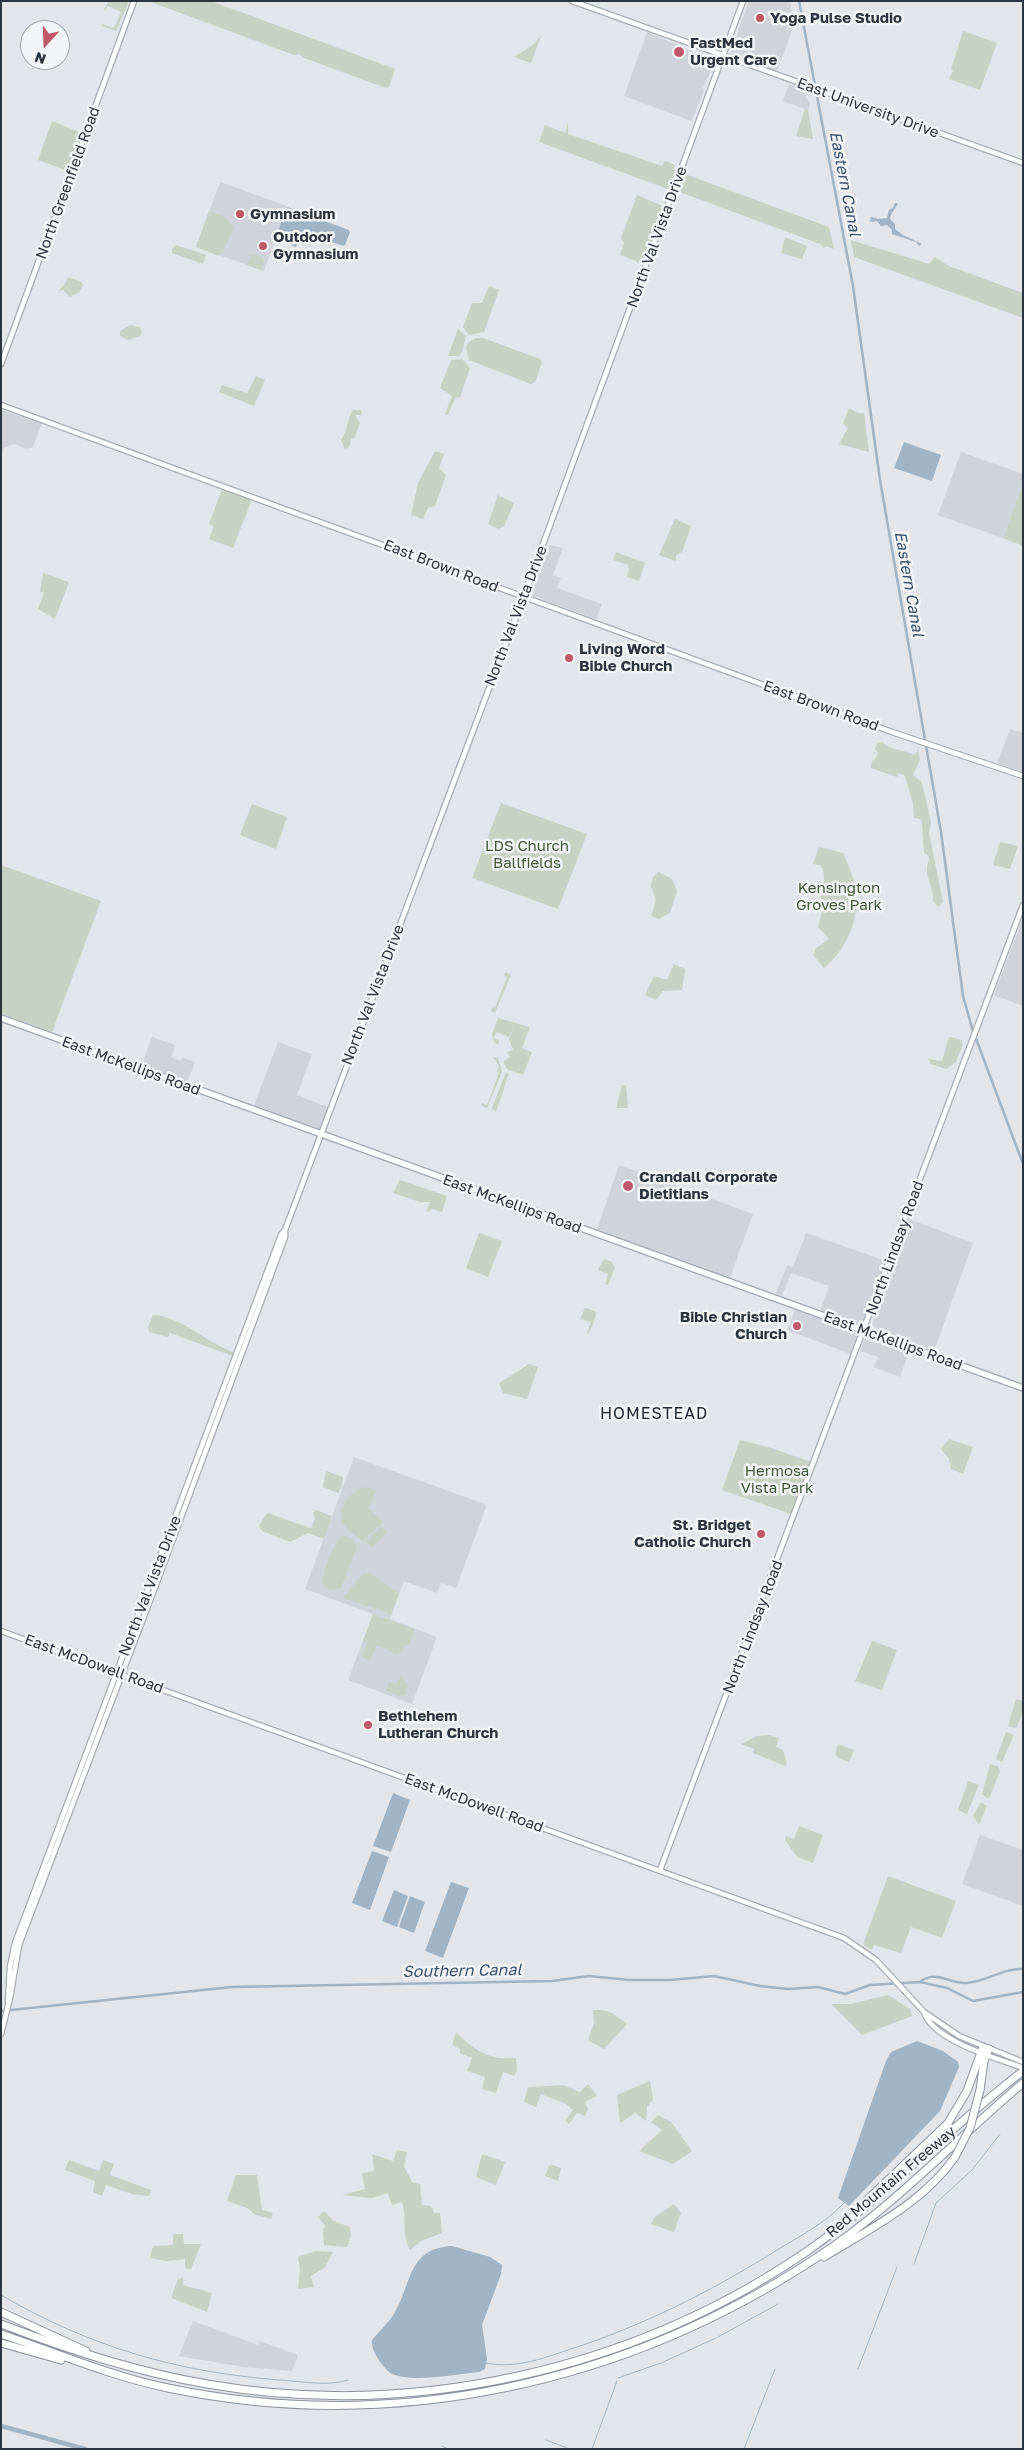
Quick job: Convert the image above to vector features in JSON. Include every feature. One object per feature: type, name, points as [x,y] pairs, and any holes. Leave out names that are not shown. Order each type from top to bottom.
[{"type":"highway","points":[[778,2283],[817,2262],[919,2196],[940,2178],[955,2157],[973,2121],[985,2051]]},
{"type":"highway","points":[[831,2233],[948,2123],[967,2091],[985,2051]]},
{"type":"highway","name":"Red Mountain Freeway","points":[[1,2324],[119,2365],[211,2385],[317,2394],[409,2392],[486,2382],[562,2365],[607,2351],[673,2326],[746,2288],[796,2258],[871,2204],[1023,2070]]},
{"type":"highway","name":"Red Mountain Freeway","points":[[1,2334],[105,2371],[188,2392],[279,2403],[354,2405],[429,2401],[524,2385],[611,2361],[699,2325],[778,2283],[816,2258],[877,2212],[1023,2083]]},
{"type":"highway","points":[[1,2312],[119,2365]]},
{"type":"highway","points":[[1,2343],[105,2371]]},
{"type":"main road","name":"North Greenfield Road","points":[[1,364],[134,1]]},
{"type":"main road","name":"East University Drive","points":[[572,1],[1023,163]]},
{"type":"main road","name":"North Val Vista Drive","points":[[1,2034],[19,1945],[193,1480],[281,1235],[285,1230],[524,597],[743,1]]},
{"type":"main road","name":"East Brown Road","points":[[1,404],[921,742],[1023,776]]},
{"type":"main road","name":"North Lindsay Road","points":[[660,1870],[1023,905]]},
{"type":"main road","name":"East McKellips Road","points":[[1,1018],[1023,1388]]},
{"type":"main road","name":"East McDowell Road","points":[[1,1630],[844,1938],[871,1955],[924,2012],[926,2018],[944,2034],[985,2051],[1023,2070]]},
{"type":"main road","name":"East McDowell Road","points":[[985,2051],[1023,2062]]},
{"type":"shaded area","points":[[749,1],[790,1],[794,25],[777,72],[730,54]]},
{"type":"shaded area","points":[[647,32],[713,60],[714,63],[692,120],[694,122],[624,96]]},
{"type":"shaded area","points":[[789,84],[808,91],[806,97],[810,104],[808,110],[783,101]]},
{"type":"shaded area","points":[[220,182],[287,206],[264,271],[196,247]]},
{"type":"shaded area","points":[[1,410],[42,423],[33,447],[27,449],[14,444],[4,448],[1,454]]},
{"type":"shaded area","points":[[961,452],[1023,474],[1023,483],[1003,538],[938,515]]},
{"type":"shaded area","points":[[550,545],[563,548],[553,575],[561,578],[557,588],[602,604],[596,619],[531,595]]},
{"type":"shaded area","points":[[1010,729],[1023,733],[1023,772],[997,763]]},
{"type":"shaded area","points":[[1023,917],[1023,1006],[994,995]]},
{"type":"shaded area","points":[[152,1037],[175,1045],[171,1057],[181,1061],[183,1058],[195,1062],[186,1086],[140,1069]]},
{"type":"shaded area","points":[[278,1042],[312,1054],[297,1095],[330,1108],[320,1135],[252,1111]]},
{"type":"shaded area","points":[[619,1165],[753,1214],[730,1278],[597,1230]]},
{"type":"shaded area","points":[[909,1219],[973,1243],[934,1351],[872,1325]]},
{"type":"shaded area","points":[[806,1233],[886,1261],[861,1325],[820,1311],[829,1286],[791,1273],[782,1296],[776,1293],[787,1265],[793,1267]]},
{"type":"shaded area","points":[[795,1310],[857,1332],[858,1336],[851,1354],[787,1330]]},
{"type":"shaded area","points":[[868,1336],[909,1351],[900,1377],[874,1367],[878,1357],[860,1351],[865,1338]]},
{"type":"shaded area","points":[[354,1457],[485,1504],[486,1507],[456,1588],[441,1583],[437,1593],[404,1581],[390,1619],[437,1637],[412,1704],[348,1680],[373,1614],[305,1589]]},
{"type":"shaded area","points":[[980,1835],[1023,1850],[1023,1906],[962,1884]]},
{"type":"shaded area","points":[[193,2321],[258,2345],[259,2341],[298,2355],[292,2371],[244,2367],[179,2356]]},
{"type":"green space","points":[[109,1],[129,1],[116,31],[102,26],[102,24],[114,28],[121,12],[108,6],[105,11],[104,9]]},
{"type":"green space","points":[[148,1],[211,1],[395,69],[389,87],[386,88],[304,58],[299,54],[294,55]]},
{"type":"green space","points":[[963,31],[997,43],[980,90],[949,79]]},
{"type":"green space","points":[[541,36],[531,63],[514,57],[533,45]]},
{"type":"green space","points":[[805,109],[808,110],[813,139],[796,136]]},
{"type":"green space","points":[[52,121],[82,133],[68,171],[38,160]]},
{"type":"green space","points":[[568,122],[568,134],[662,166],[665,161],[675,165],[673,170],[676,171],[668,189],[539,142],[545,125],[565,133]]},
{"type":"green space","points":[[685,174],[829,227],[834,249],[826,246],[824,248],[820,244],[677,191]]},
{"type":"green space","points":[[637,195],[663,206],[643,264],[620,255],[624,243],[621,238]]},
{"type":"green space","points":[[209,211],[226,218],[230,222],[229,224],[234,226],[223,253],[220,253],[219,256],[196,247]]},
{"type":"green space","points":[[785,237],[807,246],[802,259],[781,253]]},
{"type":"green space","points":[[851,240],[929,264],[935,257],[949,266],[1023,293],[1023,318],[854,257]]},
{"type":"green space","points":[[176,245],[206,255],[203,264],[172,253],[172,249]]},
{"type":"green space","points":[[246,253],[262,257],[264,260],[261,270],[246,265],[250,256]]},
{"type":"green space","points":[[68,277],[82,282],[83,285],[79,292],[70,297],[63,290],[58,291],[65,284]]},
{"type":"green space","points":[[489,286],[499,290],[484,332],[469,335],[463,327],[472,303],[482,303]]},
{"type":"green space","points":[[130,325],[140,327],[142,332],[140,336],[128,340],[120,336],[120,331]]},
{"type":"green space","points":[[458,329],[466,336],[462,352],[459,356],[448,356]]},
{"type":"green space","points":[[476,338],[483,338],[540,359],[542,363],[535,382],[531,384],[469,360],[466,347],[469,342]]},
{"type":"green space","points":[[462,359],[470,368],[460,397],[455,398],[448,415],[445,414],[452,396],[440,388],[451,360]]},
{"type":"green space","points":[[256,376],[265,380],[254,406],[219,392],[222,385],[247,393]]},
{"type":"green space","points":[[849,408],[858,413],[864,413],[869,452],[839,444],[848,428],[843,423]]},
{"type":"green space","points":[[353,410],[361,410],[361,415],[355,415],[360,423],[355,437],[351,439],[349,447],[345,449],[341,440]]},
{"type":"green space","points":[[435,451],[444,454],[439,468],[446,475],[435,506],[428,508],[423,519],[411,515],[418,483]]},
{"type":"green space","points":[[1023,483],[1023,546],[1003,538]]},
{"type":"green space","points":[[222,489],[250,499],[251,502],[233,548],[209,539],[214,526],[209,524]]},
{"type":"green space","points":[[498,495],[514,503],[504,526],[499,529],[488,524]]},
{"type":"green space","points":[[675,519],[691,526],[682,552],[676,555],[676,561],[659,555]]},
{"type":"green space","points":[[616,552],[645,563],[639,581],[627,577],[628,565],[613,560]]},
{"type":"green space","points":[[43,573],[69,582],[55,619],[38,609],[44,593],[40,591]]},
{"type":"green space","points":[[882,742],[894,749],[915,755],[918,749],[920,760],[913,775],[921,781],[931,823],[929,833],[943,902],[938,907],[933,901],[928,875],[929,859],[928,855],[924,853],[922,822],[920,819],[914,818],[913,804],[905,776],[899,773],[897,777],[871,768],[872,761],[878,753],[875,749],[877,743]]},
{"type":"green space","name":"LDS Church Ballfields","points":[[501,803],[587,834],[558,909],[472,878]]},
{"type":"green space","points":[[252,804],[287,817],[276,849],[240,835]]},
{"type":"green space","points":[[1000,842],[1018,846],[1010,869],[993,865]]},
{"type":"green space","name":"Kensington Groves Park","points":[[819,847],[844,853],[854,882],[856,898],[856,909],[851,931],[840,951],[824,968],[813,955],[816,948],[829,939],[818,927],[823,907],[819,903],[824,884],[824,873],[820,865],[813,864]]},
{"type":"green space","points":[[1,865],[101,901],[52,1032],[1,1014]]},
{"type":"green space","points":[[659,872],[672,879],[677,891],[670,913],[659,919],[651,916],[656,900],[651,886],[653,877]]},
{"type":"green space","points":[[674,964],[685,969],[682,990],[663,991],[656,1000],[645,995],[654,976],[667,980]]},
{"type":"green space","points":[[506,972],[511,975],[495,1013],[491,1011],[493,1007],[495,1008],[507,977],[504,975]]},
{"type":"green space","points":[[498,1018],[530,1027],[522,1048],[532,1052],[523,1075],[507,1069],[503,1062],[510,1057],[507,1052],[513,1050],[509,1039],[515,1024],[509,1037],[496,1032],[494,1038],[499,1040],[498,1045],[494,1042],[492,1034]]},
{"type":"green space","points":[[949,1037],[961,1040],[963,1045],[955,1063],[946,1069],[931,1064],[928,1059],[942,1061]]},
{"type":"green space","points":[[493,1057],[498,1058],[502,1072],[487,1108],[481,1106],[482,1103],[487,1105],[499,1073],[497,1072],[499,1066]]},
{"type":"green space","points":[[506,1072],[509,1073],[496,1112],[492,1108]]},
{"type":"green space","points":[[622,1085],[626,1085],[628,1108],[616,1108]]},
{"type":"green space","points":[[400,1180],[447,1196],[442,1212],[432,1209],[429,1212],[426,1211],[430,1202],[420,1202],[393,1193]]},
{"type":"green space","points":[[479,1233],[502,1241],[488,1277],[466,1268]]},
{"type":"green space","points":[[604,1259],[612,1262],[615,1268],[608,1285],[605,1284],[608,1274],[598,1270]]},
{"type":"green space","points":[[585,1308],[595,1311],[596,1316],[589,1334],[587,1333],[591,1322],[580,1319]]},
{"type":"green space","points":[[153,1315],[174,1320],[184,1325],[213,1343],[233,1352],[233,1356],[170,1333],[168,1337],[149,1332],[148,1327]]},
{"type":"green space","points":[[529,1364],[538,1367],[527,1399],[503,1393],[499,1383]]},
{"type":"green space","points":[[949,1439],[973,1447],[963,1474],[951,1469],[949,1459],[941,1449]]},
{"type":"green space","name":"Hermosa Vista Park","points":[[740,1440],[768,1447],[814,1463],[794,1515],[722,1490]]},
{"type":"green space","points":[[326,1471],[343,1477],[342,1487],[338,1493],[323,1487]]},
{"type":"green space","points":[[366,1487],[376,1491],[369,1508],[383,1522],[363,1542],[344,1526],[341,1517],[343,1505],[350,1495]]},
{"type":"green space","points":[[316,1510],[332,1516],[324,1539],[308,1533],[290,1542],[262,1531],[259,1526],[267,1513],[311,1528],[315,1519],[313,1513]]},
{"type":"green space","points":[[381,1526],[388,1532],[372,1547],[366,1541]]},
{"type":"green space","points":[[343,1535],[354,1540],[357,1547],[341,1588],[330,1590],[324,1586],[324,1574],[332,1551],[339,1538]]},
{"type":"green space","points":[[368,1572],[399,1594],[391,1614],[343,1598],[363,1573]]},
{"type":"green space","points":[[373,1614],[415,1629],[409,1645],[405,1645],[398,1654],[376,1646],[370,1661],[362,1658],[367,1643],[363,1641]]},
{"type":"green space","points":[[872,1641],[897,1650],[882,1690],[855,1681]]},
{"type":"green space","points":[[401,1675],[408,1685],[405,1695],[399,1696],[386,1691],[389,1682],[397,1684]]},
{"type":"green space","points":[[1016,1699],[1023,1701],[1023,1711],[1017,1727],[1014,1728],[1008,1726]]},
{"type":"green space","points":[[1006,1732],[1014,1735],[1002,1762],[996,1759]]},
{"type":"green space","points":[[769,1735],[779,1738],[776,1747],[783,1750],[787,1764],[785,1766],[753,1753],[754,1749],[741,1744],[757,1736]]},
{"type":"green space","points":[[838,1744],[854,1750],[849,1762],[835,1754]]},
{"type":"green space","points":[[990,1764],[998,1766],[1000,1771],[990,1797],[987,1798],[982,1794]]},
{"type":"green space","points":[[968,1781],[979,1785],[967,1814],[958,1810]]},
{"type":"green space","points":[[981,1802],[987,1806],[979,1825],[973,1816]]},
{"type":"green space","points":[[799,1826],[823,1835],[813,1863],[797,1857],[785,1840],[786,1836],[794,1839]]},
{"type":"green space","points":[[888,1876],[956,1901],[942,1938],[911,1927],[901,1953],[874,1945],[872,1950],[863,1944]]},
{"type":"green space","points":[[888,1995],[910,2009],[912,2016],[862,2035],[831,2004],[851,2004]]},
{"type":"green space","points":[[593,2010],[612,2013],[627,2024],[604,2049],[588,2040],[594,2023]]},
{"type":"green space","points":[[456,2032],[483,2053],[498,2058],[516,2058],[517,2070],[514,2076],[503,2072],[496,2093],[482,2089],[485,2077],[467,2071],[472,2058],[460,2053],[460,2049],[452,2045]]},
{"type":"green space","points":[[650,2081],[653,2099],[647,2107],[646,2121],[635,2113],[620,2123],[617,2095]]},
{"type":"green space","points":[[588,2084],[597,2096],[585,2102],[588,2109],[585,2116],[577,2113],[569,2124],[565,2121],[573,2110],[566,2104],[541,2094],[536,2107],[524,2102],[528,2087],[563,2085],[580,2092]]},
{"type":"green space","points":[[658,2115],[671,2122],[692,2151],[673,2164],[639,2151],[662,2130],[651,2122]]},
{"type":"green space","points":[[397,2150],[407,2152],[404,2166],[412,2182],[420,2184],[422,2205],[431,2206],[434,2213],[440,2213],[442,2233],[421,2241],[410,2250],[405,2237],[402,2202],[392,2205],[388,2193],[372,2198],[342,2195],[365,2189],[362,2173],[374,2171],[372,2154],[393,2161]]},
{"type":"green space","points":[[482,2154],[505,2162],[496,2185],[476,2177]]},
{"type":"green space","points":[[69,2160],[99,2171],[103,2160],[114,2164],[110,2175],[151,2190],[149,2196],[132,2194],[106,2185],[102,2196],[93,2192],[95,2181],[65,2170]]},
{"type":"green space","points":[[553,2165],[561,2168],[558,2181],[545,2176],[549,2166]]},
{"type":"green space","points":[[236,2175],[257,2175],[262,2210],[273,2213],[271,2219],[256,2215],[247,2208],[227,2201]]},
{"type":"green space","points":[[674,2204],[681,2213],[674,2232],[651,2224],[655,2217]]},
{"type":"green space","points":[[324,2211],[334,2221],[350,2227],[351,2236],[347,2247],[324,2245],[323,2231],[325,2226],[318,2217]]},
{"type":"green space","points":[[173,2234],[183,2234],[184,2244],[201,2244],[191,2269],[185,2268],[185,2259],[166,2261],[150,2258],[153,2246],[173,2245]]},
{"type":"green space","points":[[315,2251],[333,2252],[325,2267],[311,2276],[314,2287],[298,2289],[300,2269],[298,2257]]},
{"type":"green space","points":[[183,2278],[183,2285],[212,2293],[207,2312],[171,2298],[178,2279]]},
{"type":"water","points":[[895,203],[898,203],[890,219],[895,224],[895,229],[922,244],[919,246],[916,242],[892,234],[892,230],[887,225],[881,226],[877,221],[870,222],[871,217],[878,219],[887,218],[889,210],[893,208]]},
{"type":"water","points":[[287,207],[349,230],[345,245],[343,246],[306,233],[302,234],[296,247],[275,239]]},
{"type":"water","points":[[904,442],[941,455],[932,481],[894,468]]},
{"type":"water","points":[[393,1793],[410,1800],[391,1852],[373,1846]]},
{"type":"water","points":[[372,1851],[389,1857],[370,1910],[352,1903]]},
{"type":"water","points":[[451,1882],[469,1888],[443,1958],[425,1951]]},
{"type":"water","points":[[394,1890],[408,1896],[397,1927],[382,1921]]},
{"type":"water","points":[[410,1896],[425,1902],[414,1933],[399,1927]]},
{"type":"water","points":[[917,2041],[943,2051],[958,2062],[959,2067],[940,2111],[849,2206],[838,2198],[886,2061],[891,2052]]},
{"type":"water","points":[[452,2246],[490,2257],[502,2265],[501,2274],[482,2325],[487,2359],[485,2369],[479,2372],[423,2378],[401,2377],[392,2374],[378,2358],[373,2349],[372,2340],[395,2312],[413,2269],[419,2260],[427,2253],[438,2248]]},
{"type":"waterway","name":"Eastern Canal","points":[[799,1],[853,286],[880,480],[941,832],[963,996],[972,1028],[1023,1164]]},
{"type":"waterway","name":"Eastern Canal","points":[[920,1982],[926,1978],[937,1977],[966,1983],[1016,1969],[1023,1969]]},
{"type":"waterway","name":"Southern Canal","points":[[1,2011],[232,1987],[552,1981],[589,1976],[629,1980],[670,1980],[714,1976],[760,1986],[788,1989],[818,1987],[845,1994],[870,1985],[920,1982],[947,1988],[973,2001],[1023,1992]]},
{"type":"waterway","points":[[914,2264],[936,2203],[972,2170],[1000,2134]]},
{"type":"waterway","points":[[486,2363],[507,2365],[538,2360],[595,2341],[648,2319],[699,2295],[749,2267],[821,2223],[845,2202]]},
{"type":"waterway","points":[[858,2369],[897,2267]]},
{"type":"waterway","points":[[1,2295],[34,2313],[101,2343],[170,2363],[205,2371],[279,2380],[323,2383],[348,2380]]},
{"type":"waterway","points":[[718,2337],[778,2304]]},
{"type":"waterway","points":[[618,2378],[661,2363],[716,2338]]},
{"type":"waterway","points":[[744,2449],[775,2369]]},
{"type":"waterway","points":[[592,2449],[617,2381]]},
{"type":"waterway","points":[[1,2426],[85,2449]]},
{"type":"waterway","points":[[546,2440],[570,2449]]},
{"type":"waterway","points":[[442,2446],[448,2449]]},
{"type":"place","name":"Yoga Pulse Studio","points":[[760,18]]},
{"type":"place","name":"FastMed Urgent Care","points":[[679,52]]},
{"type":"place","name":"Gymnasium","points":[[240,214]]},
{"type":"place","name":"Outdoor Gymnasium","points":[[263,246]]},
{"type":"place","name":"Living Word Bible Church","points":[[569,658]]},
{"type":"place","name":"Crandall Corporate Dietitians","points":[[628,1186]]},
{"type":"place","name":"Bible Christian Church","points":[[797,1326]]},
{"type":"place","name":"St. Bridget Catholic Church","points":[[761,1534]]},
{"type":"place","name":"Bethlehem Lutheran Church","points":[[368,1725]]},
{"type":"district","name":"HOMESTEAD","points":[[654,1414]]}]
